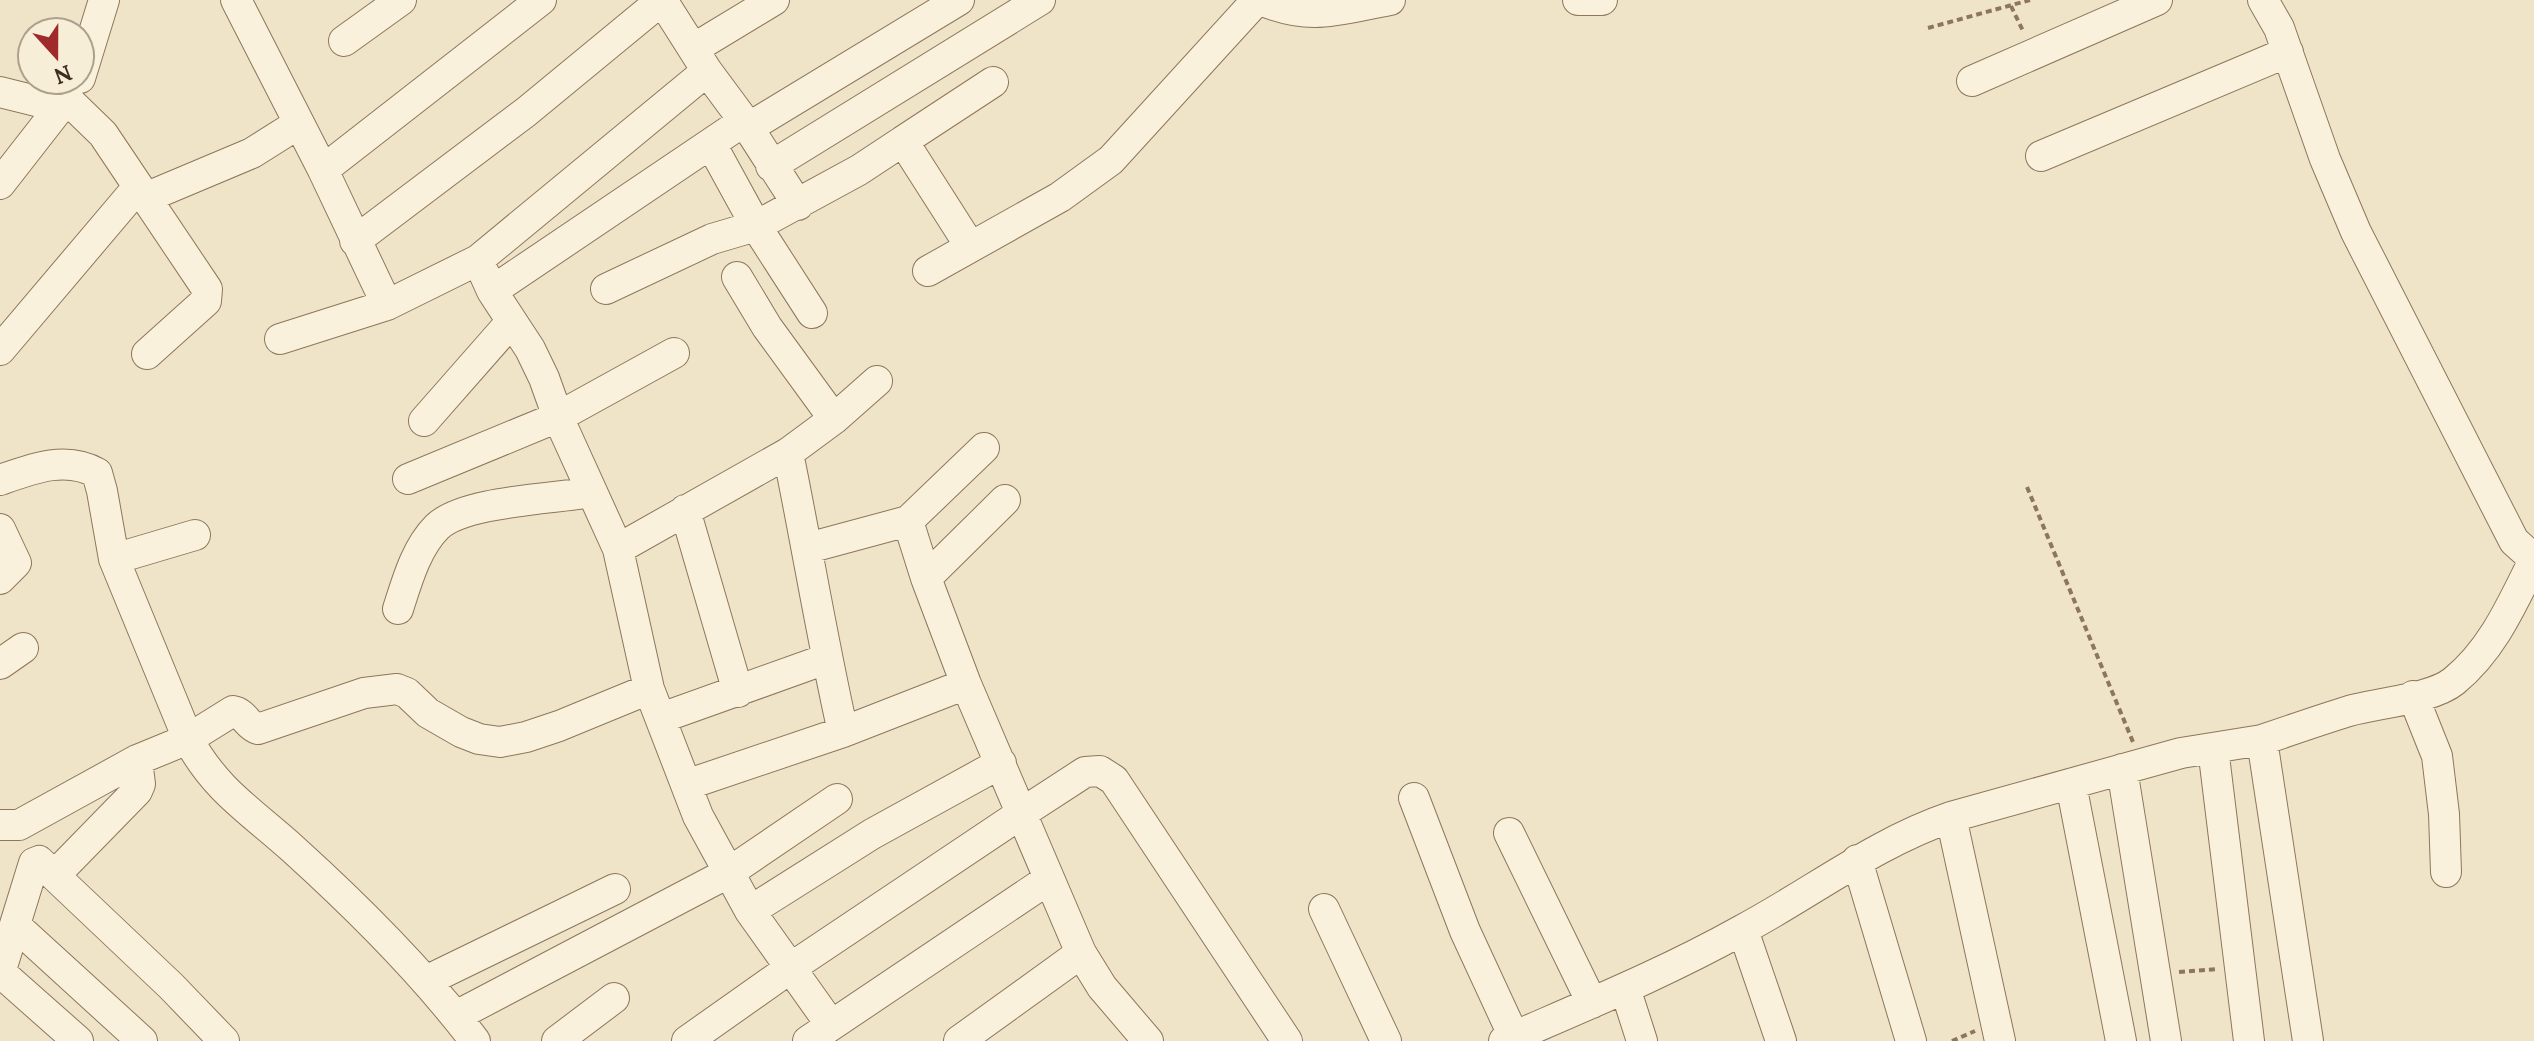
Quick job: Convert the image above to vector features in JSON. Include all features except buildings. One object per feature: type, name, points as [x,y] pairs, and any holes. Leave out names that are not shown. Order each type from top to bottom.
[{"type":"street","points":[[96,24],[104,0]]},
{"type":"street","points":[[236,0],[323,170],[387,305]]},
{"type":"street","points":[[344,41],[401,0]]},
{"type":"street","points":[[323,170],[541,0]]},
{"type":"street","points":[[355,241],[526,112],[662,0],[798,205]]},
{"type":"street","points":[[280,339],[387,305],[478,260],[700,60],[774,0]]},
{"type":"street","points":[[492,291],[711,144],[959,0]]},
{"type":"street","points":[[771,166],[1040,0]]},
{"type":"street","points":[[928,271],[1060,197],[1111,160],[1259,0],[1292,12],[1309,13],[1390,0]]},
{"type":"street","points":[[1578,0],[1602,0]]},
{"type":"street","points":[[1972,81],[2157,0]]},
{"type":"street","points":[[1414,798],[1509,1039],[1625,988],[1743,930],[1857,860],[1920,827],[2132,766],[2262,740],[2352,710],[2434,692],[2453,682],[2477,658],[2503,623],[2534,560],[2514,541],[2363,247],[2325,159],[2276,21],[2263,0]]},
{"type":"street","points":[[2041,156],[2288,52]]},
{"type":"street","points":[[606,289],[712,239],[756,226],[798,205],[859,170],[993,82]]},
{"type":"street","points":[[0,184],[70,96]]},
{"type":"street","points":[[76,96],[204,281],[208,296],[206,301],[147,354]]},
{"type":"street","points":[[0,350],[141,193],[252,153],[298,124]]},
{"type":"street","points":[[903,141],[970,246]]},
{"type":"street","points":[[711,144],[756,226],[812,313]]},
{"type":"street","points":[[478,260],[492,291],[530,349],[618,549],[649,689],[698,816],[750,911],[789,969],[820,1033],[1049,879]]},
{"type":"street","points":[[737,277],[767,327],[834,419]]},
{"type":"street","points":[[424,421],[511,322]]},
{"type":"street","points":[[408,479],[558,417],[674,353]]},
{"type":"street","points":[[618,549],[788,453],[834,419],[877,381]]},
{"type":"street","points":[[808,548],[908,521],[984,448]]},
{"type":"street","points":[[788,453],[808,548],[826,659],[843,732]]},
{"type":"street","points":[[0,480],[57,464],[85,466],[97,473],[114,559],[200,763],[237,803],[292,848],[426,981],[475,1041]]},
{"type":"street","points":[[398,609],[412,567],[425,543],[442,522],[475,508],[592,492]]},
{"type":"street","points":[[926,578],[1005,500]]},
{"type":"street","points":[[685,510],[738,692]]},
{"type":"street","points":[[908,521],[966,684],[1081,953],[1137,1038]]},
{"type":"street","points":[[0,529],[16,563],[0,579]]},
{"type":"street","points":[[114,559],[195,535]]},
{"type":"street","points":[[661,718],[826,659]]},
{"type":"street","points":[[686,785],[843,732],[966,684]]},
{"type":"street","points":[[0,825],[19,825],[137,760],[188,739],[233,711],[241,713],[258,729],[364,693],[397,689],[407,693],[428,713],[461,732],[500,742],[559,726],[649,689]]},
{"type":"street","points":[[2413,696],[2437,756],[2444,814],[2446,872]]},
{"type":"street","points":[[2262,740],[2308,1041]]},
{"type":"street","points":[[2213,748],[2249,1041]]},
{"type":"street","points":[[55,875],[137,791],[140,784],[137,760]]},
{"type":"street","points":[[750,911],[891,822],[1001,763]]},
{"type":"street","points":[[2132,766],[2166,1041]]},
{"type":"street","points":[[687,1041],[1022,813],[1085,772],[1100,771],[1114,780],[1287,1041]]},
{"type":"street","points":[[2071,784],[2121,1041]]},
{"type":"street","points":[[456,1016],[728,873],[837,799]]},
{"type":"street","points":[[1951,817],[2000,1041]]},
{"type":"street","points":[[1509,833],[1592,1003]]},
{"type":"street","points":[[1857,860],[1911,1041]]},
{"type":"street","points":[[78,1041],[0,973],[34,863],[39,861],[171,986],[224,1041]]},
{"type":"street","points":[[426,981],[615,889]]},
{"type":"street","points":[[1324,909],[1386,1041]]},
{"type":"street","points":[[16,926],[142,1041]]},
{"type":"street","points":[[1743,930],[1781,1041]]},
{"type":"street","points":[[959,1041],[1081,953]]},
{"type":"street","points":[[1625,988],[1642,1041]]},
{"type":"street","points":[[557,1041],[614,998]]},
{"type":"path","points":[[1928,28],[2030,0]]},
{"type":"path","points":[[2027,487],[2132,766]]}]
